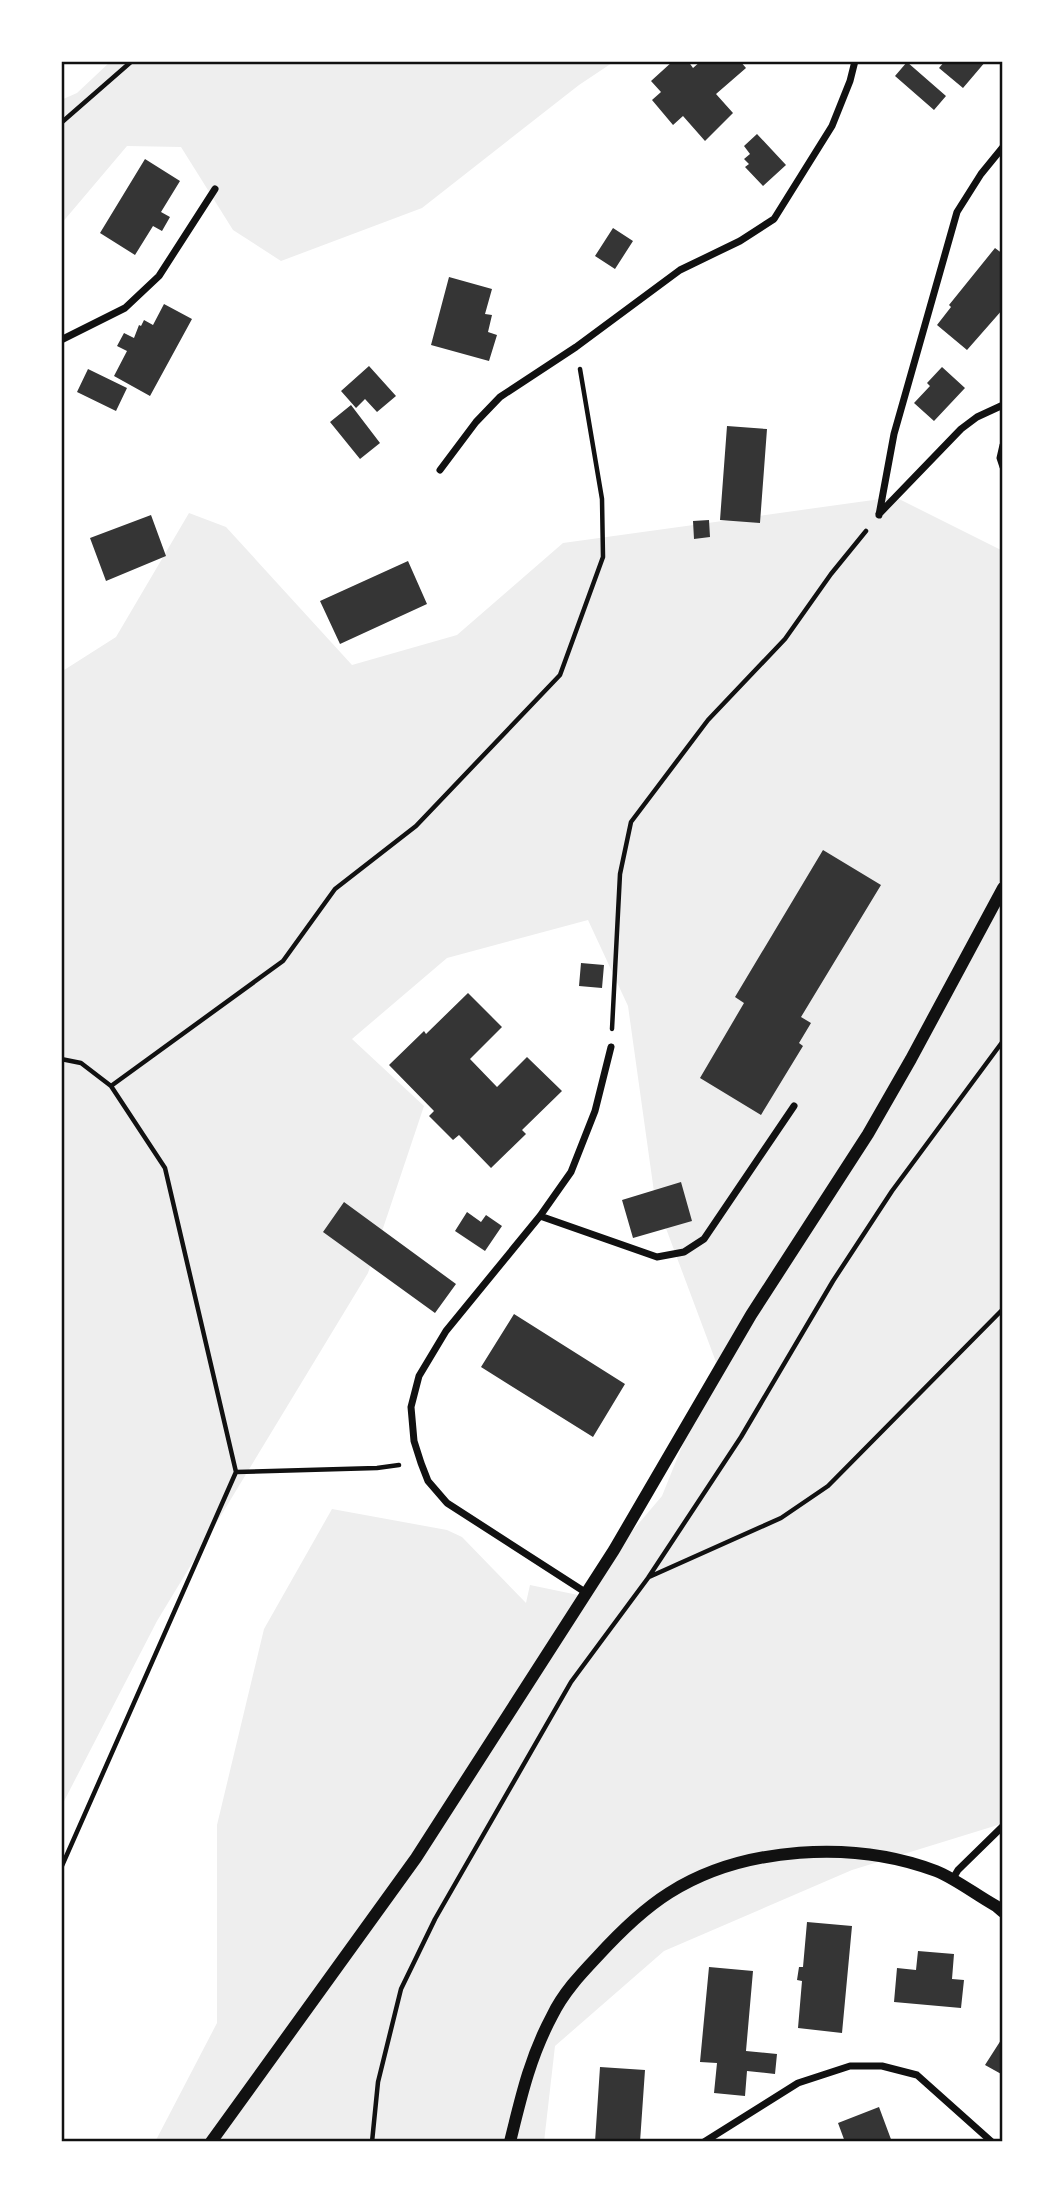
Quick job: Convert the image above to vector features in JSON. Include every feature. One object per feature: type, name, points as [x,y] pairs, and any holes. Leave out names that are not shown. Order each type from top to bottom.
[{"type":"street","points":[[440,470],[476,422],[500,397],[576,347],[680,270],[740,241],[774,219],[832,126],[855,61]]},
{"type":"street","points":[[878,515],[894,434],[957,212],[981,174],[1003,147]]},
{"type":"street","points":[[61,340],[125,308],[159,276],[215,189]]},
{"type":"street","points":[[878,515],[961,429],[977,417],[1003,405]]},
{"type":"street","points":[[1003,445],[1000,458],[1003,467]]},
{"type":"street","points":[[211,2142],[416,1858],[614,1550],[751,1315],[868,1134],[1003,888]]},
{"type":"street","points":[[585,1592],[447,1503],[428,1480],[421,1462],[414,1441],[411,1407],[419,1376],[446,1331],[540,1216],[571,1172],[595,1111],[611,1047]]},
{"type":"street","points":[[540,1216],[657,1257],[684,1252],[704,1239],[794,1106]]},
{"type":"street","points":[[952,1881],[958,1870],[1003,1826]]},
{"type":"street","points":[[510,2142],[528,2068],[572,1983],[618,1934],[668,1894],[711,1872],[789,1852],[844,1851],[899,1860],[938,1872],[1003,1912]]},
{"type":"street","points":[[704,2142],[798,2083],[850,2066],[882,2066],[917,2076],[992,2142]]},
{"type":"path","points":[[61,123],[132,61]]},
{"type":"path","points":[[111,1086],[282,961],[335,889],[416,826],[560,675],[603,557],[603,499],[576,347]]},
{"type":"path","points":[[611,1047],[620,874],[631,822],[708,720],[785,639],[831,574],[878,515]]},
{"type":"path","points":[[372,2142],[378,2082],[401,1989],[435,1919],[571,1682],[648,1578],[741,1437],[848,1259],[892,1192],[1003,1041]]},
{"type":"path","points":[[61,1059],[81,1063],[111,1086],[165,1168],[236,1472],[61,1868]]},
{"type":"path","points":[[648,1578],[780,1518],[828,1486],[1003,1309]]},
{"type":"path","points":[[236,1472],[377,1468],[421,1462]]},
{"type":"shaded area","points":[[111,61],[615,61],[579,85],[422,208],[281,261],[233,230],[181,147],[127,146],[61,224],[61,100],[77,93]]},
{"type":"shaded area","points":[[895,497],[1003,551],[1003,1820],[1001,1824],[852,1870],[664,1951],[555,2046],[544,2142],[155,2142],[217,2023],[217,1825],[264,1629],[332,1509],[447,1530],[462,1537],[526,1603],[530,1585],[578,1595],[662,1496],[716,1362],[655,1199],[628,1006],[588,920],[447,958],[352,1039],[424,1106],[368,1273],[157,1621],[61,1807],[61,672],[116,637],[189,513],[226,527],[352,665],[457,635],[563,543]]},
{"type":"building","points":[[673,61],[688,61],[693,68],[701,61],[740,61],[746,68],[716,94],[733,113],[705,141],[683,116],[673,125],[652,100],[661,92],[651,81]]},
{"type":"building","points":[[945,61],[986,61],[963,88],[939,68]]},
{"type":"building","points":[[907,62],[946,96],[934,110],[895,76]]},
{"type":"building","points":[[757,134],[786,165],[763,186],[745,167],[749,164],[744,159],[750,154],[744,146]]},
{"type":"building","points":[[145,159],[180,181],[161,212],[170,217],[162,231],[153,226],[135,255],[100,233]]},
{"type":"building","points":[[613,228],[633,241],[615,269],[595,256]]},
{"type":"building","points":[[995,248],[1003,254],[1003,309],[967,350],[937,325],[951,307],[949,305]]},
{"type":"building","points":[[449,277],[492,289],[485,314],[492,315],[488,332],[497,335],[489,361],[431,345]]},
{"type":"building","points":[[164,304],[192,319],[150,396],[114,376],[127,351],[117,346],[124,333],[134,338],[144,320],[153,325]]},
{"type":"building","points":[[369,366],[396,396],[377,412],[365,399],[356,408],[341,391]]},
{"type":"building","points":[[942,367],[965,388],[934,421],[914,403],[930,386],[927,383]]},
{"type":"building","points":[[88,369],[127,388],[116,411],[77,392]]},
{"type":"building","points":[[351,405],[380,443],[360,459],[330,422]]},
{"type":"building","points":[[727,426],[767,429],[760,523],[720,520]]},
{"type":"building","points":[[151,515],[166,556],[106,581],[90,538]]},
{"type":"building","points":[[709,520],[710,537],[694,539],[693,521]]},
{"type":"building","points":[[408,561],[427,604],[340,644],[320,601]]},
{"type":"building","points":[[823,850],[881,885],[801,1017],[811,1023],[799,1043],[803,1046],[761,1115],[700,1078],[744,1003],[735,997]]},
{"type":"building","points":[[581,963],[604,965],[602,988],[579,986]]},
{"type":"building","points":[[468,993],[502,1027],[470,1059],[497,1087],[527,1057],[562,1091],[522,1130],[526,1134],[491,1168],[459,1135],[453,1140],[429,1116],[434,1111],[389,1065]]},
{"type":"building","points":[[681,1182],[692,1221],[633,1238],[622,1200]]},
{"type":"building","points":[[344,1202],[456,1284],[435,1313],[323,1232]]},
{"type":"building","points":[[467,1212],[481,1222],[486,1215],[502,1226],[485,1251],[455,1231]]},
{"type":"building","points":[[514,1314],[625,1384],[593,1437],[481,1367]]},
{"type":"building","points":[[807,1922],[852,1926],[842,2033],[798,2028],[802,1981],[797,1980],[799,1967],[803,1967]]},
{"type":"building","points":[[918,1951],[954,1954],[952,1979],[964,1980],[961,2008],[894,2002],[897,1968],[916,1970]]},
{"type":"building","points":[[709,1967],[753,1971],[746,2051],[777,2054],[775,2074],[747,2071],[745,2096],[714,2093],[717,2063],[700,2062]]},
{"type":"building","points":[[1001,2040],[1003,2041],[1003,2075],[985,2065]]},
{"type":"building","points":[[600,2067],[645,2070],[640,2142],[595,2142]]},
{"type":"building","points":[[879,2107],[892,2142],[845,2142],[838,2123]]}]
